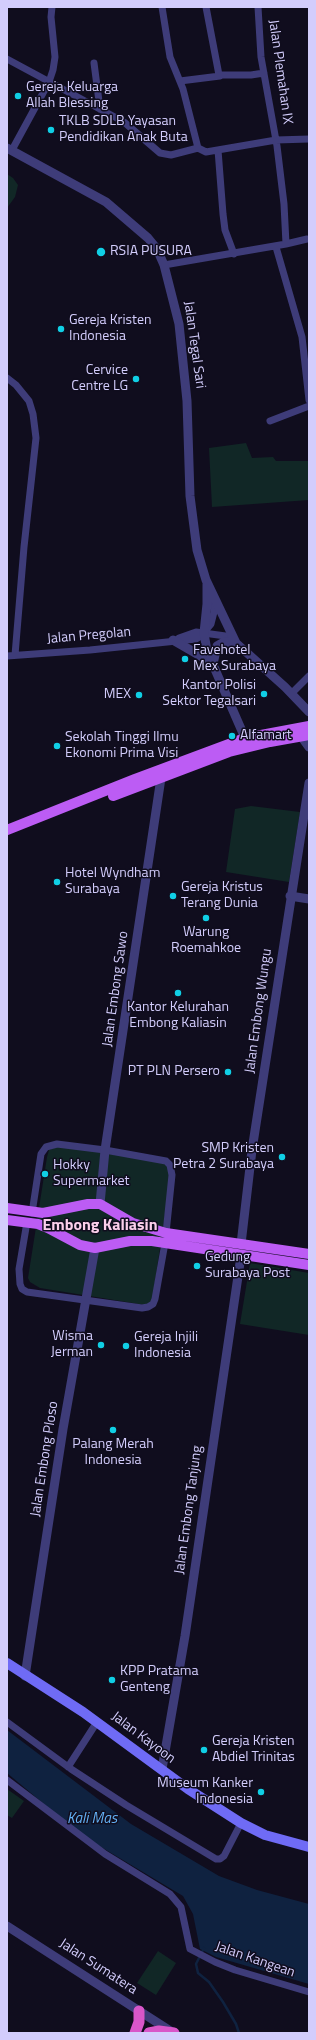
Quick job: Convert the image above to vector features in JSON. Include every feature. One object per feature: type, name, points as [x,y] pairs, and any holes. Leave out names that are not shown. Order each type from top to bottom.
[{"type":"highway","points":[[135,2033],[139,2022],[139,2011]]},
{"type":"highway","name":"Jalan Sumatera","points":[[149,2033],[159,2031],[174,2033]]},
{"type":"main road","points":[[7,830],[135,779],[245,738],[309,726]]},
{"type":"main road","points":[[7,836],[77,808],[162,778],[229,752],[305,736]]},
{"type":"main road","points":[[7,1208],[32,1212],[54,1212],[88,1204],[100,1204],[133,1223],[166,1238],[241,1256],[309,1266]]},
{"type":"main road","points":[[7,1220],[27,1222],[48,1228],[80,1245],[95,1248],[166,1238],[241,1244],[309,1254]]},
{"type":"main road","name":"Jalan Kayoon","points":[[7,1663],[97,1722],[188,1789],[241,1823],[266,1835],[309,1847]]},
{"type":"street","points":[[9,149],[49,82],[55,57],[51,17],[52,7]]},
{"type":"street","points":[[162,7],[166,41],[170,57],[180,81],[198,148]]},
{"type":"street","points":[[206,7],[210,34],[220,76]]},
{"type":"street","name":"Jalan Plemahan IX","points":[[258,7],[264,73],[276,140],[284,204],[286,244]]},
{"type":"street","points":[[7,59],[124,122],[160,153],[166,156],[198,148],[206,152],[276,140],[309,139]]},
{"type":"street","points":[[94,63],[100,109]]},
{"type":"street","points":[[180,81],[264,73]]},
{"type":"street","name":"Jalan Tegal Sari","points":[[9,149],[106,202],[148,238],[157,249],[164,264],[174,301],[184,357],[190,496],[197,550],[206,580]]},
{"type":"street","points":[[218,150],[223,214],[226,230],[234,254]]},
{"type":"street","points":[[164,264],[277,249],[286,244],[307,239]]},
{"type":"street","points":[[277,249],[306,337],[309,400]]},
{"type":"street","points":[[7,378],[16,384],[29,401],[33,414],[36,438],[24,546],[15,655]]},
{"type":"street","points":[[270,421],[309,406]]},
{"type":"street","points":[[206,580],[205,622],[200,633],[245,738]]},
{"type":"street","points":[[200,633],[211,624],[214,612],[213,596],[206,580]]},
{"type":"street","points":[[206,580],[234,640],[292,693],[309,712]]},
{"type":"street","name":"Jalan Pregolan","points":[[7,656],[90,650],[173,640],[196,639],[200,633],[234,640]]},
{"type":"street","points":[[173,640],[212,664]]},
{"type":"street","points":[[212,664],[217,646],[224,642],[234,640]]},
{"type":"street","points":[[292,693],[309,676]]},
{"type":"street","points":[[305,736],[309,747]]},
{"type":"street","name":"Jalan Embong Sawo","points":[[100,1204],[105,1150],[162,778]]},
{"type":"street","name":"Jalan Embong Wungu","points":[[241,1244],[252,1150],[290,896],[309,782]]},
{"type":"street","points":[[290,896],[309,898]]},
{"type":"street","points":[[27,1222],[18,1269],[22,1289],[27,1292],[142,1308],[148,1308],[153,1304],[166,1238],[172,1175],[170,1164],[166,1161],[94,1148],[57,1144],[46,1147],[41,1154],[32,1212]]},
{"type":"street","name":"Jalan Embong Ploso","points":[[25,1676],[63,1429],[95,1248]]},
{"type":"street","name":"Jalan Embong Tanjung","points":[[162,1769],[185,1636],[241,1256]]},
{"type":"street","points":[[7,1722],[68,1767],[126,1805],[216,1859],[220,1859],[224,1856],[241,1823]]},
{"type":"street","points":[[68,1767],[97,1722]]},
{"type":"street","name":"Jalan Kangean","points":[[7,1780],[105,1854],[174,1897],[181,1907],[190,1949],[235,1970],[309,1992]]},
{"type":"street","name":"Jalan Sumatera","points":[[7,1926],[174,2033]]},
{"type":"green space","points":[[7,174],[13,178],[18,185],[15,197],[7,208]]},
{"type":"green space","points":[[246,443],[252,458],[273,457],[276,461],[309,461],[309,500],[212,507],[209,448]]},
{"type":"green space","points":[[251,806],[300,812],[289,882],[226,872],[235,809]]},
{"type":"green space","points":[[59,1146],[164,1162],[168,1164],[171,1174],[152,1302],[145,1305],[40,1288],[30,1282],[28,1278],[47,1157],[49,1150]]},
{"type":"green space","points":[[250,1263],[309,1273],[309,1335],[240,1324]]},
{"type":"green space","points":[[7,1789],[24,1801],[12,1818],[7,1815]]},
{"type":"green space","points":[[158,1951],[176,1963],[156,1995],[137,1983]]},
{"type":"water","name":"Kali Mas","points":[[7,1730],[131,1824],[219,1876],[257,1890],[309,1904],[309,1984],[216,1957],[200,1949],[193,1914],[183,1896],[81,1835],[7,1773]]},
{"type":"waterway","points":[[204,1948],[196,1964],[198,1973],[209,1982],[223,2002],[236,2024],[239,2033]]},
{"type":"place","name":"Gereja Keluarga Allah Blessing","points":[[18,96]]},
{"type":"place","name":"TKLB SDLB Yayasan Pendidikan Anak Buta","points":[[51,130]]},
{"type":"place","name":"RSIA PUSURA","points":[[101,252]]},
{"type":"place","name":"Gereja Kristen Indonesia","points":[[61,329]]},
{"type":"place","name":"Cervice Centre LG","points":[[136,379]]},
{"type":"place","name":"Favehotel Mex Surabaya","points":[[185,659]]},
{"type":"place","name":"Kantor Polisi Sektor Tegalsari","points":[[264,694]]},
{"type":"place","name":"MEX","points":[[139,695]]},
{"type":"place","name":"Alfamart","points":[[232,736]]},
{"type":"place","name":"Sekolah Tinggi Ilmu Ekonomi Prima Visi","points":[[57,746]]},
{"type":"place","name":"Hotel Wyndham Surabaya","points":[[57,882]]},
{"type":"place","name":"Gereja Kristus Terang Dunia","points":[[173,896]]},
{"type":"place","name":"Warung Roemahkoe","points":[[206,918]]},
{"type":"place","name":"Kantor Kelurahan Embong Kaliasin","points":[[178,993]]},
{"type":"place","name":"PT PLN Persero","points":[[228,1072]]},
{"type":"place","name":"SMP Kristen Petra 2 Surabaya","points":[[282,1157]]},
{"type":"place","name":"Hokky Supermarket","points":[[45,1174]]},
{"type":"place","name":"Gedung Surabaya Post","points":[[197,1266]]},
{"type":"place","name":"Wisma Jerman","points":[[101,1345]]},
{"type":"place","name":"Gereja Injili Indonesia","points":[[126,1346]]},
{"type":"place","name":"Palang Merah Indonesia","points":[[113,1430]]},
{"type":"place","name":"KPP Pratama Genteng","points":[[112,1680]]},
{"type":"place","name":"Gereja Kristen Abdiel Trinitas","points":[[204,1750]]},
{"type":"place","name":"Museum Kanker Indonesia","points":[[261,1792]]},
{"type":"district","name":"Embong Kaliasin","points":[[100,1226]]}]
